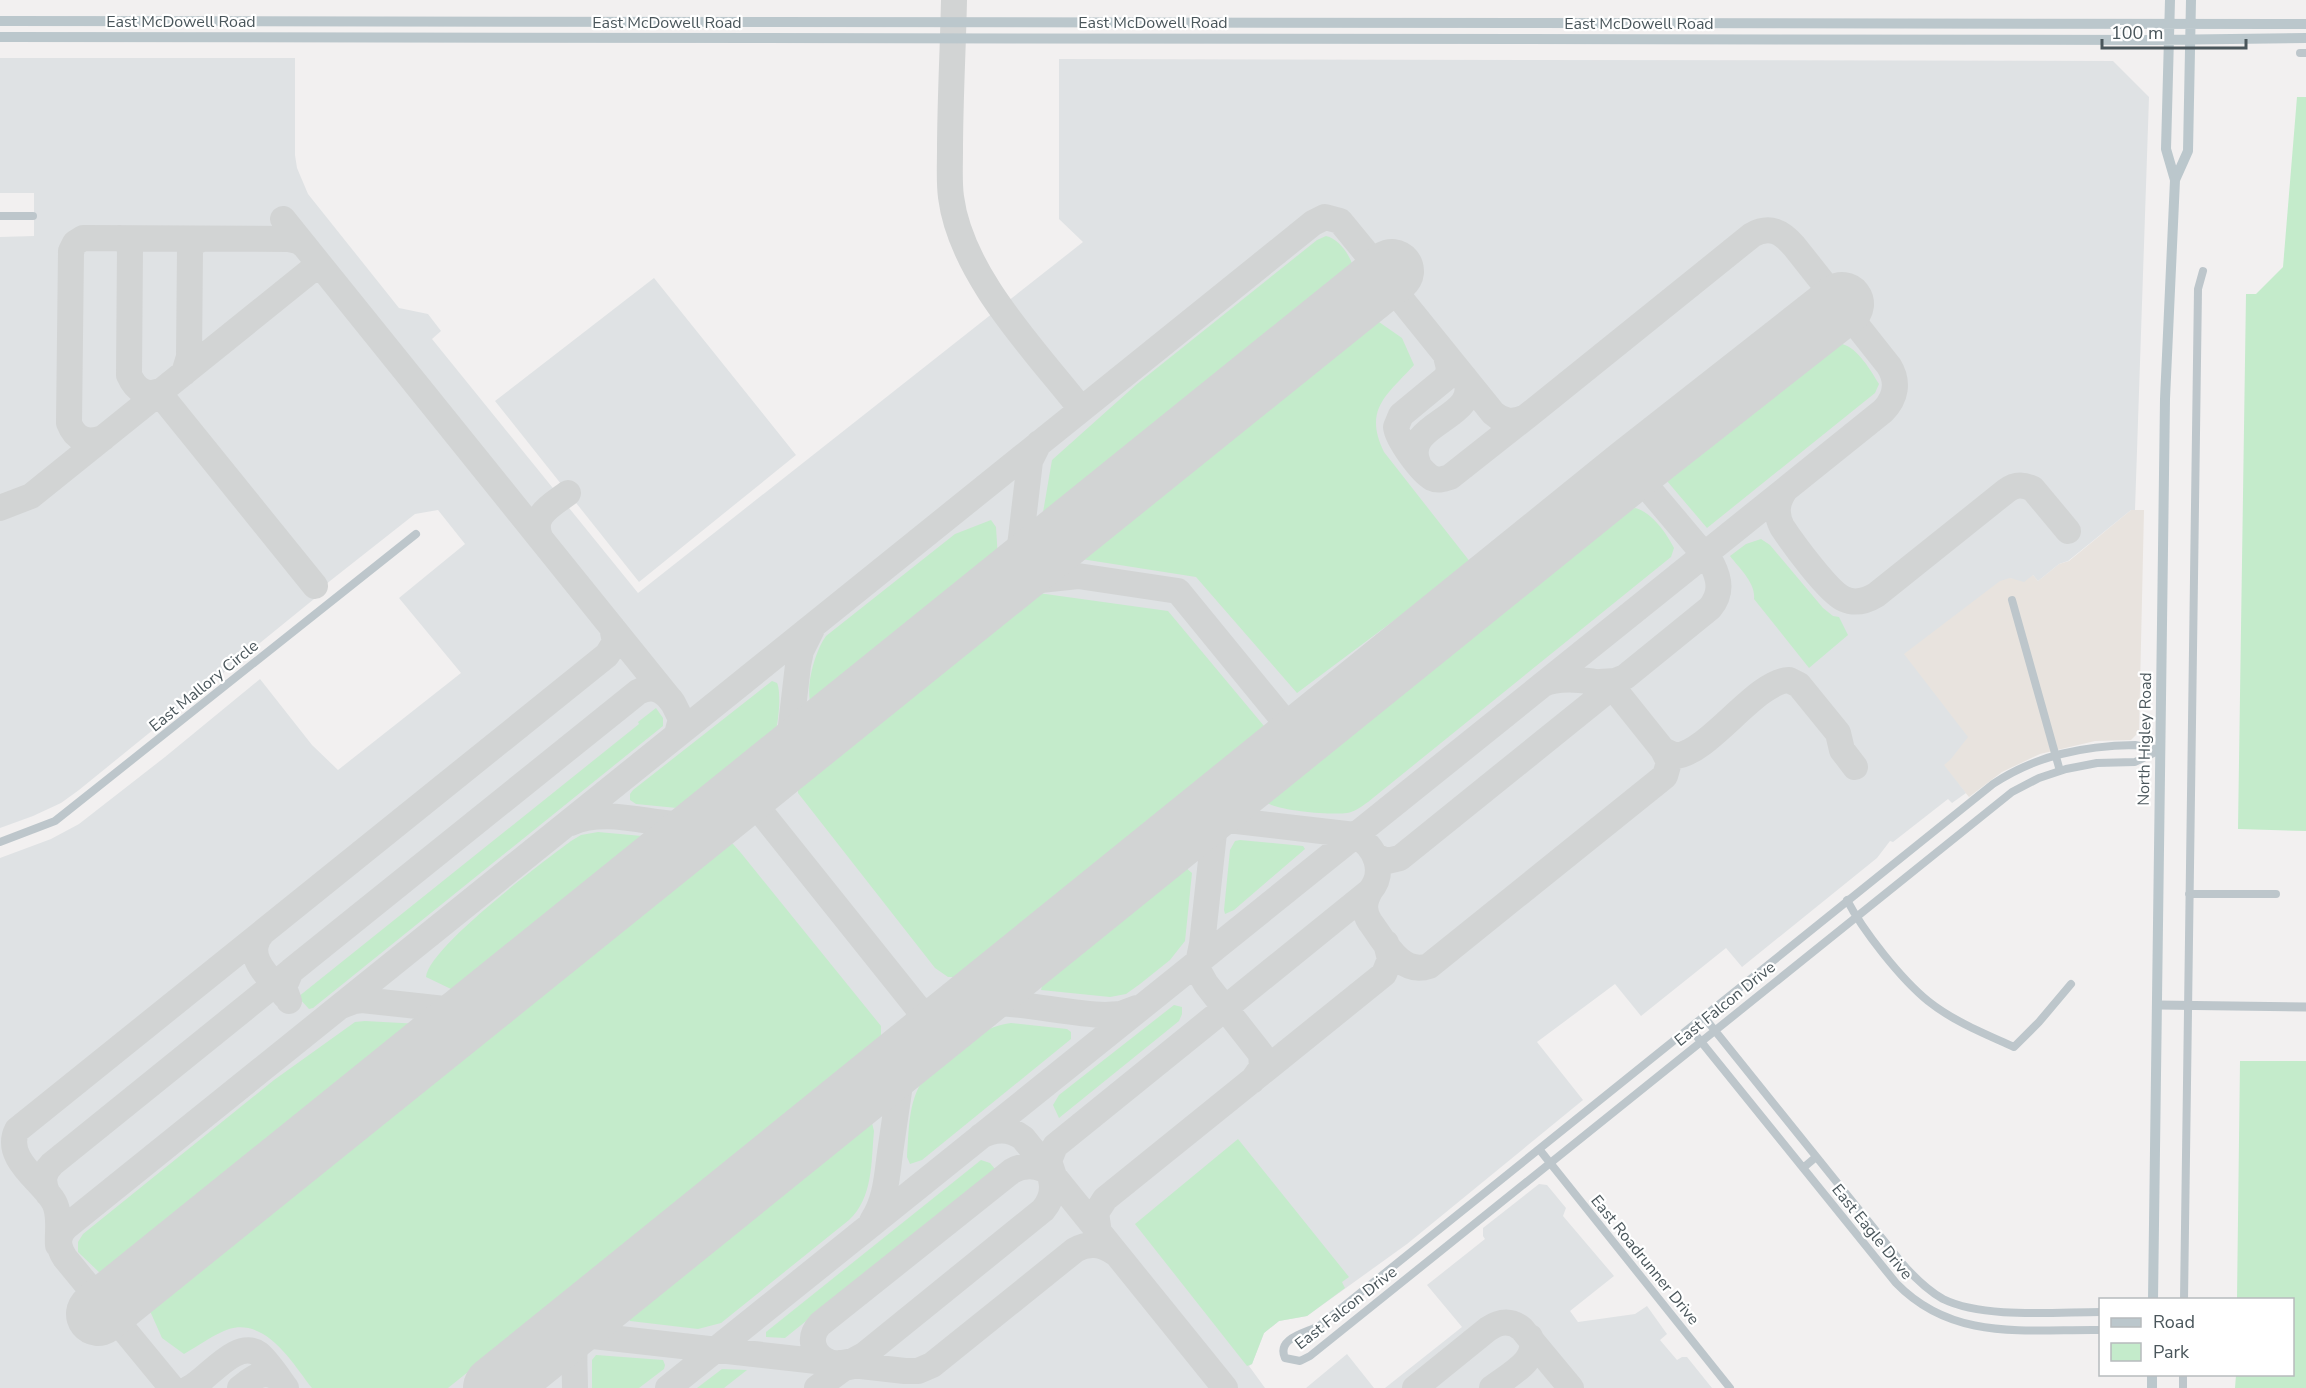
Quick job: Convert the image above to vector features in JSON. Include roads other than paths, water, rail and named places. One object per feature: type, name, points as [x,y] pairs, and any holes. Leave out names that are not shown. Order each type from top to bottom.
[{"type":"main road","name":"North Higley Road","points":[[2153,1298],[2165,399],[2175,180],[2166,149],[2170,0]]},
{"type":"main road","name":"North Higley Road","points":[[2175,180],[2188,151],[2191,0]]},
{"type":"main road","name":"East McDowell Road","points":[[0,21],[2191,22],[2306,24]]},
{"type":"main road","points":[[308,38],[309,21]]},
{"type":"main road","name":"East McDowell Road","points":[[0,37],[2170,40],[2306,38]]},
{"type":"street","points":[[0,216],[33,216]]},
{"type":"street","points":[[2184,1298],[2197,301],[2203,272]]},
{"type":"street","name":"East Mallory Circle","points":[[0,842],[55,821],[416,534]]},
{"type":"street","points":[[2012,600],[2060,771]]},
{"type":"street","name":"East Falcon Drive","points":[[2135,745],[2160,750],[2135,762],[2097,763],[2060,771],[2012,792],[1310,1356],[1300,1361],[1285,1358],[1283,1347],[1293,1337],[1319,1326],[1993,784],[2019,768],[2056,755],[2099,746],[2135,745]]},
{"type":"street","points":[[2188,894],[2276,894]]},
{"type":"street","points":[[1847,900],[1855,916],[1900,972],[1928,1001],[1960,1021],[2014,1047],[2071,984]]},
{"type":"street","points":[[2158,1005],[2306,1007]]},
{"type":"street","name":"East Eagle Drive","points":[[1704,1017],[1913,1276],[1944,1299],[1972,1309],[2099,1312]]},
{"type":"street","name":"East Eagle Drive","points":[[1690,1028],[1896,1283],[1914,1300],[1935,1314],[1964,1324],[1987,1328],[2099,1330]]},
{"type":"street","name":"East Roadrunner Drive","points":[[1539,1149],[1730,1388]]},
{"type":"street","points":[[1803,1168],[1816,1157]]}]
